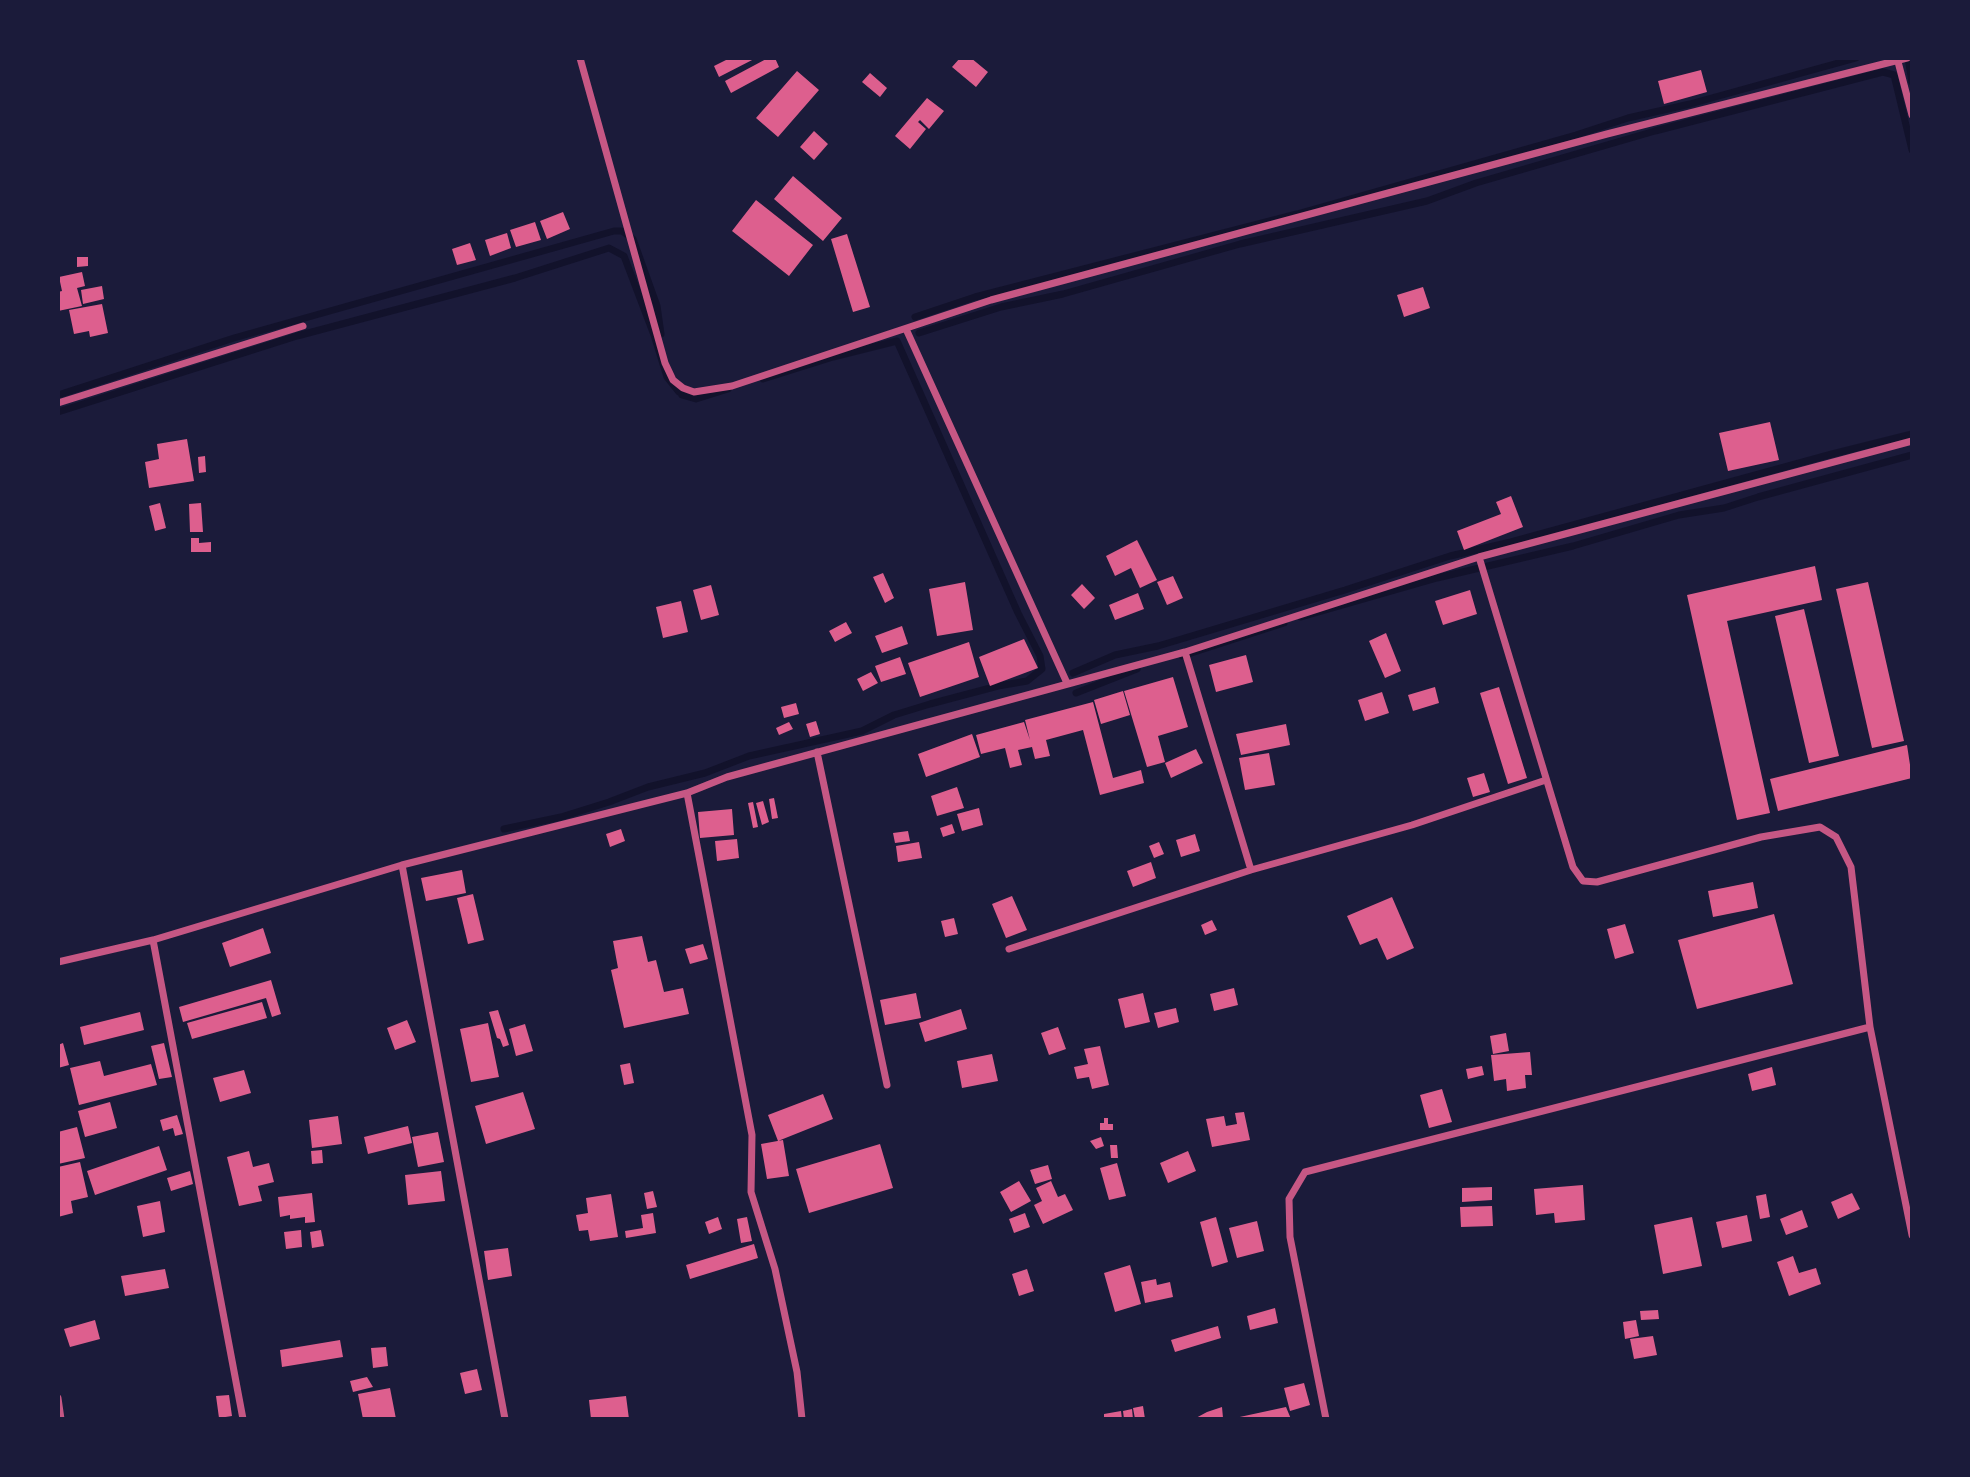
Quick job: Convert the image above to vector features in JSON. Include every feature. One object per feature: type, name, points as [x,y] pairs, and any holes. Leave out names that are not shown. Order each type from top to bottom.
[{"type":"street","points":[[580,58],[665,363],[673,380],[682,388],[694,392],[732,386],[991,300],[1620,131],[1908,58]]},
{"type":"street","points":[[1898,59],[1912,115]]},
{"type":"street","points":[[58,403],[303,326]]},
{"type":"street","points":[[906,329],[1067,683]]},
{"type":"street","points":[[58,962],[153,940],[402,865],[687,793],[727,777],[1185,652],[1479,557],[1912,441]]},
{"type":"street","points":[[1479,557],[1573,867],[1583,881],[1597,882],[1761,837],[1820,827],[1836,837],[1852,867],[1870,1027],[1912,1235]]},
{"type":"street","points":[[1185,652],[1251,870]]},
{"type":"street","points":[[817,752],[887,1085]]},
{"type":"street","points":[[1009,949],[1251,870],[1412,825],[1546,780]]},
{"type":"street","points":[[687,793],[752,1135],[751,1192],[775,1269],[797,1372],[802,1419]]},
{"type":"street","points":[[402,865],[505,1419]]},
{"type":"street","points":[[153,940],[243,1419]]},
{"type":"street","points":[[1326,1419],[1290,1237],[1289,1199],[1305,1172],[1870,1027]]},
{"type":"street","points":[[58,1398],[61,1419]]},
{"type":"building","points":[[730,58],[756,58],[719,77],[714,66]]},
{"type":"building","points":[[768,58],[775,58],[779,67],[731,93],[725,81]]},
{"type":"building","points":[[960,58],[971,58],[988,72],[976,87],[952,67]]},
{"type":"building","points":[[1701,70],[1707,92],[1664,104],[1658,81]]},
{"type":"building","points":[[797,71],[819,90],[778,137],[756,118]]},
{"type":"building","points":[[870,73],[887,88],[880,97],[862,82]]},
{"type":"building","points":[[927,98],[944,111],[929,129],[920,120],[918,122],[926,129],[910,149],[895,136]]},
{"type":"building","points":[[814,131],[828,144],[814,160],[800,147]]},
{"type":"building","points":[[793,176],[842,218],[823,241],[774,199]]},
{"type":"building","points":[[756,200],[813,245],[789,276],[732,231]]},
{"type":"building","points":[[563,212],[570,229],[547,239],[540,221]]},
{"type":"building","points":[[535,222],[541,240],[516,247],[510,230]]},
{"type":"building","points":[[507,233],[511,248],[490,256],[485,240]]},
{"type":"building","points":[[847,234],[870,307],[853,312],[831,239]]},
{"type":"building","points":[[470,243],[476,260],[457,265],[452,249]]},
{"type":"building","points":[[77,257],[88,257],[88,266],[77,267]]},
{"type":"building","points":[[82,272],[85,286],[77,288],[82,306],[58,311],[58,292],[62,291],[59,277]]},
{"type":"building","points":[[102,286],[104,299],[83,304],[81,290]]},
{"type":"building","points":[[1423,287],[1430,308],[1404,317],[1397,295]]},
{"type":"building","points":[[102,304],[108,333],[90,337],[89,331],[74,334],[69,310]]},
{"type":"building","points":[[1770,422],[1779,460],[1728,471],[1719,433]]},
{"type":"building","points":[[187,439],[194,481],[149,488],[145,462],[159,459],[157,444]]},
{"type":"building","points":[[205,456],[206,472],[199,473],[198,457]]},
{"type":"building","points":[[1511,496],[1523,527],[1464,550],[1457,531],[1501,514],[1496,502]]},
{"type":"building","points":[[160,503],[166,528],[155,531],[149,506]]},
{"type":"building","points":[[201,503],[203,532],[190,532],[189,504]]},
{"type":"building","points":[[191,538],[199,538],[199,543],[211,542],[211,552],[191,552]]},
{"type":"building","points":[[1137,540],[1157,580],[1140,588],[1131,568],[1115,576],[1106,556]]},
{"type":"building","points":[[1815,566],[1822,600],[1727,621],[1770,813],[1737,820],[1687,595]]},
{"type":"building","points":[[883,573],[894,598],[885,603],[873,577]]},
{"type":"building","points":[[1173,576],[1183,598],[1167,605],[1157,582]]},
{"type":"building","points":[[965,582],[973,630],[937,636],[929,589]]},
{"type":"building","points":[[1868,582],[1904,741],[1872,748],[1836,589]]},
{"type":"building","points":[[1082,584],[1095,598],[1084,609],[1071,595]]},
{"type":"building","points":[[711,585],[719,615],[701,620],[693,590]]},
{"type":"building","points":[[1470,590],[1477,614],[1443,625],[1435,601]]},
{"type":"building","points":[[1138,593],[1144,609],[1115,620],[1109,605]]},
{"type":"building","points":[[681,601],[688,632],[663,638],[656,607]]},
{"type":"building","points":[[1804,609],[1839,756],[1809,763],[1775,616]]},
{"type":"building","points":[[846,622],[852,633],[835,642],[829,631]]},
{"type":"building","points":[[902,626],[908,644],[882,653],[875,636]]},
{"type":"building","points":[[1386,633],[1401,671],[1385,678],[1369,641]]},
{"type":"building","points":[[1024,639],[1038,668],[990,686],[979,657]]},
{"type":"building","points":[[969,642],[979,677],[920,697],[908,663]]},
{"type":"building","points":[[1246,655],[1253,682],[1216,692],[1209,665]]},
{"type":"building","points":[[900,657],[906,674],[881,682],[875,666]]},
{"type":"building","points":[[871,672],[878,683],[863,691],[857,679]]},
{"type":"building","points":[[1173,677],[1188,727],[1158,736],[1165,762],[1147,767],[1124,691]]},
{"type":"building","points":[[1435,687],[1439,703],[1413,711],[1408,695]]},
{"type":"building","points":[[1499,687],[1527,778],[1508,784],[1480,693]]},
{"type":"building","points":[[1123,691],[1130,715],[1101,724],[1094,700]]},
{"type":"building","points":[[1382,692],[1389,713],[1365,721],[1358,700]]},
{"type":"building","points":[[1093,702],[1113,778],[1141,770],[1144,783],[1100,795],[1083,730],[1046,740],[1050,756],[1035,759],[1032,747],[1018,750],[1022,765],[1010,768],[1005,748],[981,754],[976,735],[1024,722],[1030,740],[1025,720]]},
{"type":"building","points":[[796,703],[799,714],[784,718],[781,707]]},
{"type":"building","points":[[816,721],[820,734],[810,737],[806,724]]},
{"type":"building","points":[[789,722],[793,729],[779,735],[776,728]]},
{"type":"building","points":[[1286,724],[1290,745],[1241,755],[1236,734]]},
{"type":"building","points":[[972,734],[980,757],[926,777],[918,754]]},
{"type":"building","points":[[1907,745],[1912,778],[1778,811],[1770,779]]},
{"type":"building","points":[[1196,749],[1203,763],[1171,778],[1165,763]]},
{"type":"building","points":[[1269,753],[1275,785],[1245,790],[1239,758]]},
{"type":"building","points":[[1484,773],[1490,792],[1473,797],[1467,778]]},
{"type":"building","points":[[957,787],[964,808],[937,816],[931,796]]},
{"type":"building","points":[[774,798],[778,818],[772,819],[769,799]]},
{"type":"building","points":[[763,801],[769,822],[762,825],[756,803]]},
{"type":"building","points":[[753,802],[758,827],[753,828],[748,803]]},
{"type":"building","points":[[979,808],[983,825],[962,831],[957,814]]},
{"type":"building","points":[[732,809],[734,835],[700,838],[698,812]]},
{"type":"building","points":[[952,824],[955,833],[943,837],[940,828]]},
{"type":"building","points":[[621,829],[625,841],[610,847],[606,834]]},
{"type":"building","points":[[908,831],[910,841],[895,843],[893,833]]},
{"type":"building","points":[[1195,834],[1200,851],[1181,857],[1176,840]]},
{"type":"building","points":[[737,839],[739,858],[717,861],[715,841]]},
{"type":"building","points":[[919,842],[922,858],[898,862],[896,846]]},
{"type":"building","points":[[1159,842],[1164,854],[1154,858],[1149,846]]},
{"type":"building","points":[[1151,862],[1156,878],[1133,887],[1127,871]]},
{"type":"building","points":[[462,870],[466,893],[426,901],[421,878]]},
{"type":"building","points":[[1753,882],[1758,908],[1713,917],[1708,891]]},
{"type":"building","points":[[473,894],[484,940],[468,944],[457,898]]},
{"type":"building","points":[[1012,896],[1027,930],[1006,938],[992,904]]},
{"type":"building","points":[[1392,897],[1414,948],[1387,960],[1377,938],[1360,945],[1347,916]]},
{"type":"building","points":[[1774,914],[1793,984],[1697,1009],[1678,940]]},
{"type":"building","points":[[954,918],[958,934],[945,937],[941,921]]},
{"type":"building","points":[[1212,920],[1217,930],[1205,935],[1201,925]]},
{"type":"building","points":[[1625,924],[1634,953],[1615,959],[1607,929]]},
{"type":"building","points":[[263,928],[271,953],[230,967],[222,943]]},
{"type":"building","points":[[642,936],[648,962],[656,960],[664,992],[683,988],[689,1014],[624,1028],[611,970],[618,968],[613,941]]},
{"type":"building","points":[[703,944],[708,959],[690,964],[685,949]]},
{"type":"building","points":[[271,980],[281,1014],[272,1017],[266,998],[183,1022],[179,1007]]},
{"type":"building","points":[[1234,988],[1238,1005],[1214,1011],[1210,994]]},
{"type":"building","points":[[916,993],[921,1018],[885,1025],[880,1000]]},
{"type":"building","points":[[1143,993],[1150,1022],[1125,1028],[1118,999]]},
{"type":"building","points":[[262,1002],[267,1018],[192,1039],[187,1023]]},
{"type":"building","points":[[1176,1008],[1179,1022],[1158,1028],[1154,1013]]},
{"type":"building","points":[[961,1009],[967,1029],[925,1042],[919,1023]]},
{"type":"building","points":[[498,1010],[509,1045],[503,1047],[497,1038],[489,1012]]},
{"type":"building","points":[[140,1012],[144,1030],[84,1045],[80,1027]]},
{"type":"building","points":[[407,1020],[416,1042],[395,1050],[387,1028]]},
{"type":"building","points":[[488,1023],[499,1077],[471,1082],[460,1029]]},
{"type":"building","points":[[525,1024],[533,1051],[516,1056],[509,1029]]},
{"type":"building","points":[[1058,1027],[1066,1049],[1049,1055],[1041,1033]]},
{"type":"building","points":[[1506,1033],[1509,1051],[1493,1054],[1490,1036]]},
{"type":"building","points":[[63,1043],[69,1065],[58,1068],[58,1045]]},
{"type":"building","points":[[164,1043],[172,1077],[159,1079],[151,1046]]},
{"type":"building","points":[[1100,1046],[1109,1085],[1092,1089],[1089,1077],[1077,1079],[1074,1067],[1088,1064],[1084,1049]]},
{"type":"building","points":[[1530,1052],[1532,1075],[1525,1075],[1526,1088],[1507,1091],[1506,1079],[1494,1081],[1491,1055]]},
{"type":"building","points":[[992,1054],[998,1081],[962,1088],[957,1061]]},
{"type":"building","points":[[100,1061],[104,1076],[151,1064],[157,1085],[79,1105],[70,1068]]},
{"type":"building","points":[[630,1063],[634,1083],[624,1085],[620,1065]]},
{"type":"building","points":[[1482,1066],[1484,1075],[1468,1079],[1466,1069]]},
{"type":"building","points":[[1772,1067],[1776,1085],[1752,1091],[1748,1074]]},
{"type":"building","points":[[244,1070],[251,1093],[220,1102],[213,1078]]},
{"type":"building","points":[[1442,1089],[1452,1122],[1429,1128],[1420,1095]]},
{"type":"building","points":[[523,1092],[535,1129],[486,1144],[475,1106]]},
{"type":"building","points":[[823,1094],[833,1119],[778,1141],[768,1115]]},
{"type":"building","points":[[110,1102],[117,1128],[85,1137],[78,1111]]},
{"type":"building","points":[[1244,1112],[1250,1140],[1212,1147],[1206,1119],[1224,1116],[1226,1126],[1237,1124],[1235,1113]]},
{"type":"building","points":[[177,1115],[183,1134],[175,1136],[173,1128],[163,1131],[160,1120]]},
{"type":"building","points":[[338,1116],[342,1144],[312,1148],[309,1120]]},
{"type":"building","points":[[1104,1118],[1108,1118],[1108,1124],[1113,1124],[1113,1130],[1100,1130],[1100,1123],[1104,1123]]},
{"type":"building","points":[[408,1126],[412,1143],[368,1154],[364,1137]]},
{"type":"building","points":[[77,1127],[85,1158],[58,1164],[58,1132]]},
{"type":"building","points":[[438,1132],[444,1162],[418,1167],[412,1137]]},
{"type":"building","points":[[1101,1137],[1104,1146],[1096,1149],[1090,1141]]},
{"type":"building","points":[[783,1140],[789,1176],[767,1179],[761,1144]]},
{"type":"building","points":[[880,1144],[893,1188],[809,1213],[796,1169]]},
{"type":"building","points":[[1110,1145],[1117,1145],[1118,1158],[1111,1158]]},
{"type":"building","points":[[159,1146],[167,1170],[95,1195],[87,1171]]},
{"type":"building","points":[[322,1150],[323,1163],[312,1164],[311,1151]]},
{"type":"building","points":[[249,1151],[253,1167],[269,1163],[274,1182],[258,1186],[262,1201],[239,1206],[227,1157]]},
{"type":"building","points":[[1188,1151],[1196,1171],[1168,1183],[1160,1163]]},
{"type":"building","points":[[80,1162],[88,1197],[71,1201],[73,1213],[58,1217],[58,1167]]},
{"type":"building","points":[[1117,1163],[1126,1196],[1109,1200],[1100,1168]]},
{"type":"building","points":[[1048,1165],[1052,1179],[1035,1184],[1030,1170]]},
{"type":"building","points":[[190,1171],[193,1184],[171,1191],[167,1178]]},
{"type":"building","points":[[441,1171],[445,1201],[408,1205],[405,1175]]},
{"type":"building","points":[[1019,1181],[1031,1201],[1011,1212],[1000,1192]]},
{"type":"building","points":[[1051,1181],[1058,1197],[1065,1194],[1073,1210],[1043,1224],[1034,1205],[1042,1201],[1036,1188]]},
{"type":"building","points":[[1583,1185],[1585,1220],[1555,1223],[1554,1213],[1536,1215],[1534,1189]]},
{"type":"building","points":[[1492,1187],[1492,1200],[1462,1202],[1462,1188]]},
{"type":"building","points":[[653,1191],[657,1207],[647,1209],[644,1193]]},
{"type":"building","points":[[312,1193],[315,1222],[305,1223],[305,1217],[280,1217],[278,1197]]},
{"type":"building","points":[[1852,1193],[1860,1209],[1838,1219],[1831,1202]]},
{"type":"building","points":[[611,1194],[618,1237],[590,1241],[588,1230],[579,1231],[576,1215],[588,1213],[586,1198]]},
{"type":"building","points":[[1766,1194],[1770,1217],[1760,1219],[1756,1196]]},
{"type":"building","points":[[160,1201],[165,1232],[143,1237],[137,1206]]},
{"type":"building","points":[[1492,1206],[1493,1226],[1461,1227],[1460,1207]]},
{"type":"building","points":[[1802,1210],[1808,1227],[1786,1235],[1780,1219]]},
{"type":"building","points":[[653,1213],[656,1233],[626,1238],[625,1231],[643,1228],[641,1215]]},
{"type":"building","points":[[1025,1213],[1030,1227],[1014,1233],[1009,1219]]},
{"type":"building","points":[[1747,1215],[1752,1241],[1722,1248],[1716,1222]]},
{"type":"building","points":[[718,1217],[722,1229],[709,1234],[705,1222]]},
{"type":"building","points":[[747,1217],[752,1241],[741,1243],[737,1219]]},
{"type":"building","points":[[1216,1217],[1228,1262],[1212,1267],[1200,1222]]},
{"type":"building","points":[[1692,1217],[1702,1266],[1663,1274],[1654,1225]]},
{"type":"building","points":[[1257,1221],[1264,1251],[1237,1258],[1229,1228]]},
{"type":"building","points":[[301,1230],[302,1247],[286,1249],[284,1232]]},
{"type":"building","points":[[321,1230],[324,1246],[312,1248],[310,1232]]},
{"type":"building","points":[[754,1244],[758,1258],[690,1279],[686,1265]]},
{"type":"building","points":[[508,1248],[512,1276],[488,1280],[484,1251]]},
{"type":"building","points":[[1793,1256],[1799,1273],[1816,1268],[1821,1284],[1789,1296],[1777,1262]]},
{"type":"building","points":[[1130,1265],[1141,1304],[1115,1312],[1104,1273]]},
{"type":"building","points":[[165,1269],[169,1288],[125,1296],[121,1276]]},
{"type":"building","points":[[1027,1269],[1034,1291],[1019,1296],[1012,1274]]},
{"type":"building","points":[[1156,1279],[1157,1285],[1170,1282],[1173,1297],[1145,1303],[1141,1282]]},
{"type":"building","points":[[1275,1308],[1278,1323],[1250,1330],[1247,1316]]},
{"type":"building","points":[[1658,1310],[1659,1319],[1641,1320],[1640,1311]]},
{"type":"building","points":[[95,1320],[100,1339],[70,1347],[64,1329]]},
{"type":"building","points":[[1636,1320],[1639,1336],[1625,1339],[1623,1322]]},
{"type":"building","points":[[1218,1326],[1221,1338],[1175,1352],[1171,1340]]},
{"type":"building","points":[[1653,1336],[1657,1355],[1634,1359],[1630,1339]]},
{"type":"building","points":[[340,1340],[343,1357],[282,1367],[280,1350]]},
{"type":"building","points":[[386,1347],[388,1366],[373,1368],[371,1348]]},
{"type":"building","points":[[477,1369],[482,1390],[465,1394],[460,1373]]},
{"type":"building","points":[[367,1377],[373,1387],[353,1392],[350,1381]]},
{"type":"building","points":[[1304,1383],[1310,1405],[1290,1411],[1284,1388]]},
{"type":"building","points":[[390,1388],[396,1419],[363,1419],[358,1394]]},
{"type":"building","points":[[229,1395],[232,1416],[219,1418],[216,1396]]},
{"type":"building","points":[[626,1396],[629,1419],[591,1419],[589,1400]]},
{"type":"building","points":[[1143,1406],[1145,1419],[1135,1419],[1133,1408]]},
{"type":"building","points":[[1222,1407],[1223,1418],[1194,1419],[1207,1412]]},
{"type":"building","points":[[1286,1407],[1291,1419],[1235,1419],[1235,1418]]},
{"type":"building","points":[[1132,1409],[1133,1419],[1124,1419],[1123,1411]]},
{"type":"building","points":[[1121,1411],[1122,1419],[1104,1419],[1104,1414]]},
{"type":"waterway","points":[[915,317],[975,297],[1297,214],[1628,118],[1690,104],[1856,58]]},
{"type":"waterway","points":[[1908,58],[1912,82]]},
{"type":"waterway","points":[[919,333],[1001,307],[1063,294],[1240,244],[1427,201],[1476,183],[1655,131],[1883,72],[1894,75],[1912,150]]},
{"type":"waterway","points":[[58,395],[234,338],[614,231],[622,231],[633,239],[657,306],[661,334]]},
{"type":"waterway","points":[[58,412],[297,336],[515,278],[609,248],[624,256],[667,377],[679,392],[686,395]]},
{"type":"waterway","points":[[504,829],[561,817],[648,787],[705,773],[749,756],[862,731],[894,715],[930,704],[1027,681],[1042,669],[1040,656],[1018,613],[897,341],[763,379]]},
{"type":"waterway","points":[[682,395],[696,399],[728,389]]},
{"type":"waterway","points":[[1073,673],[1115,655],[1158,646],[1450,556],[1912,434]]},
{"type":"waterway","points":[[1301,617],[1437,578],[1573,546],[1679,515],[1724,508],[1912,455]]},
{"type":"waterway","points":[[1182,656],[1284,623]]},
{"type":"waterway","points":[[1076,693],[1137,669]]}]
